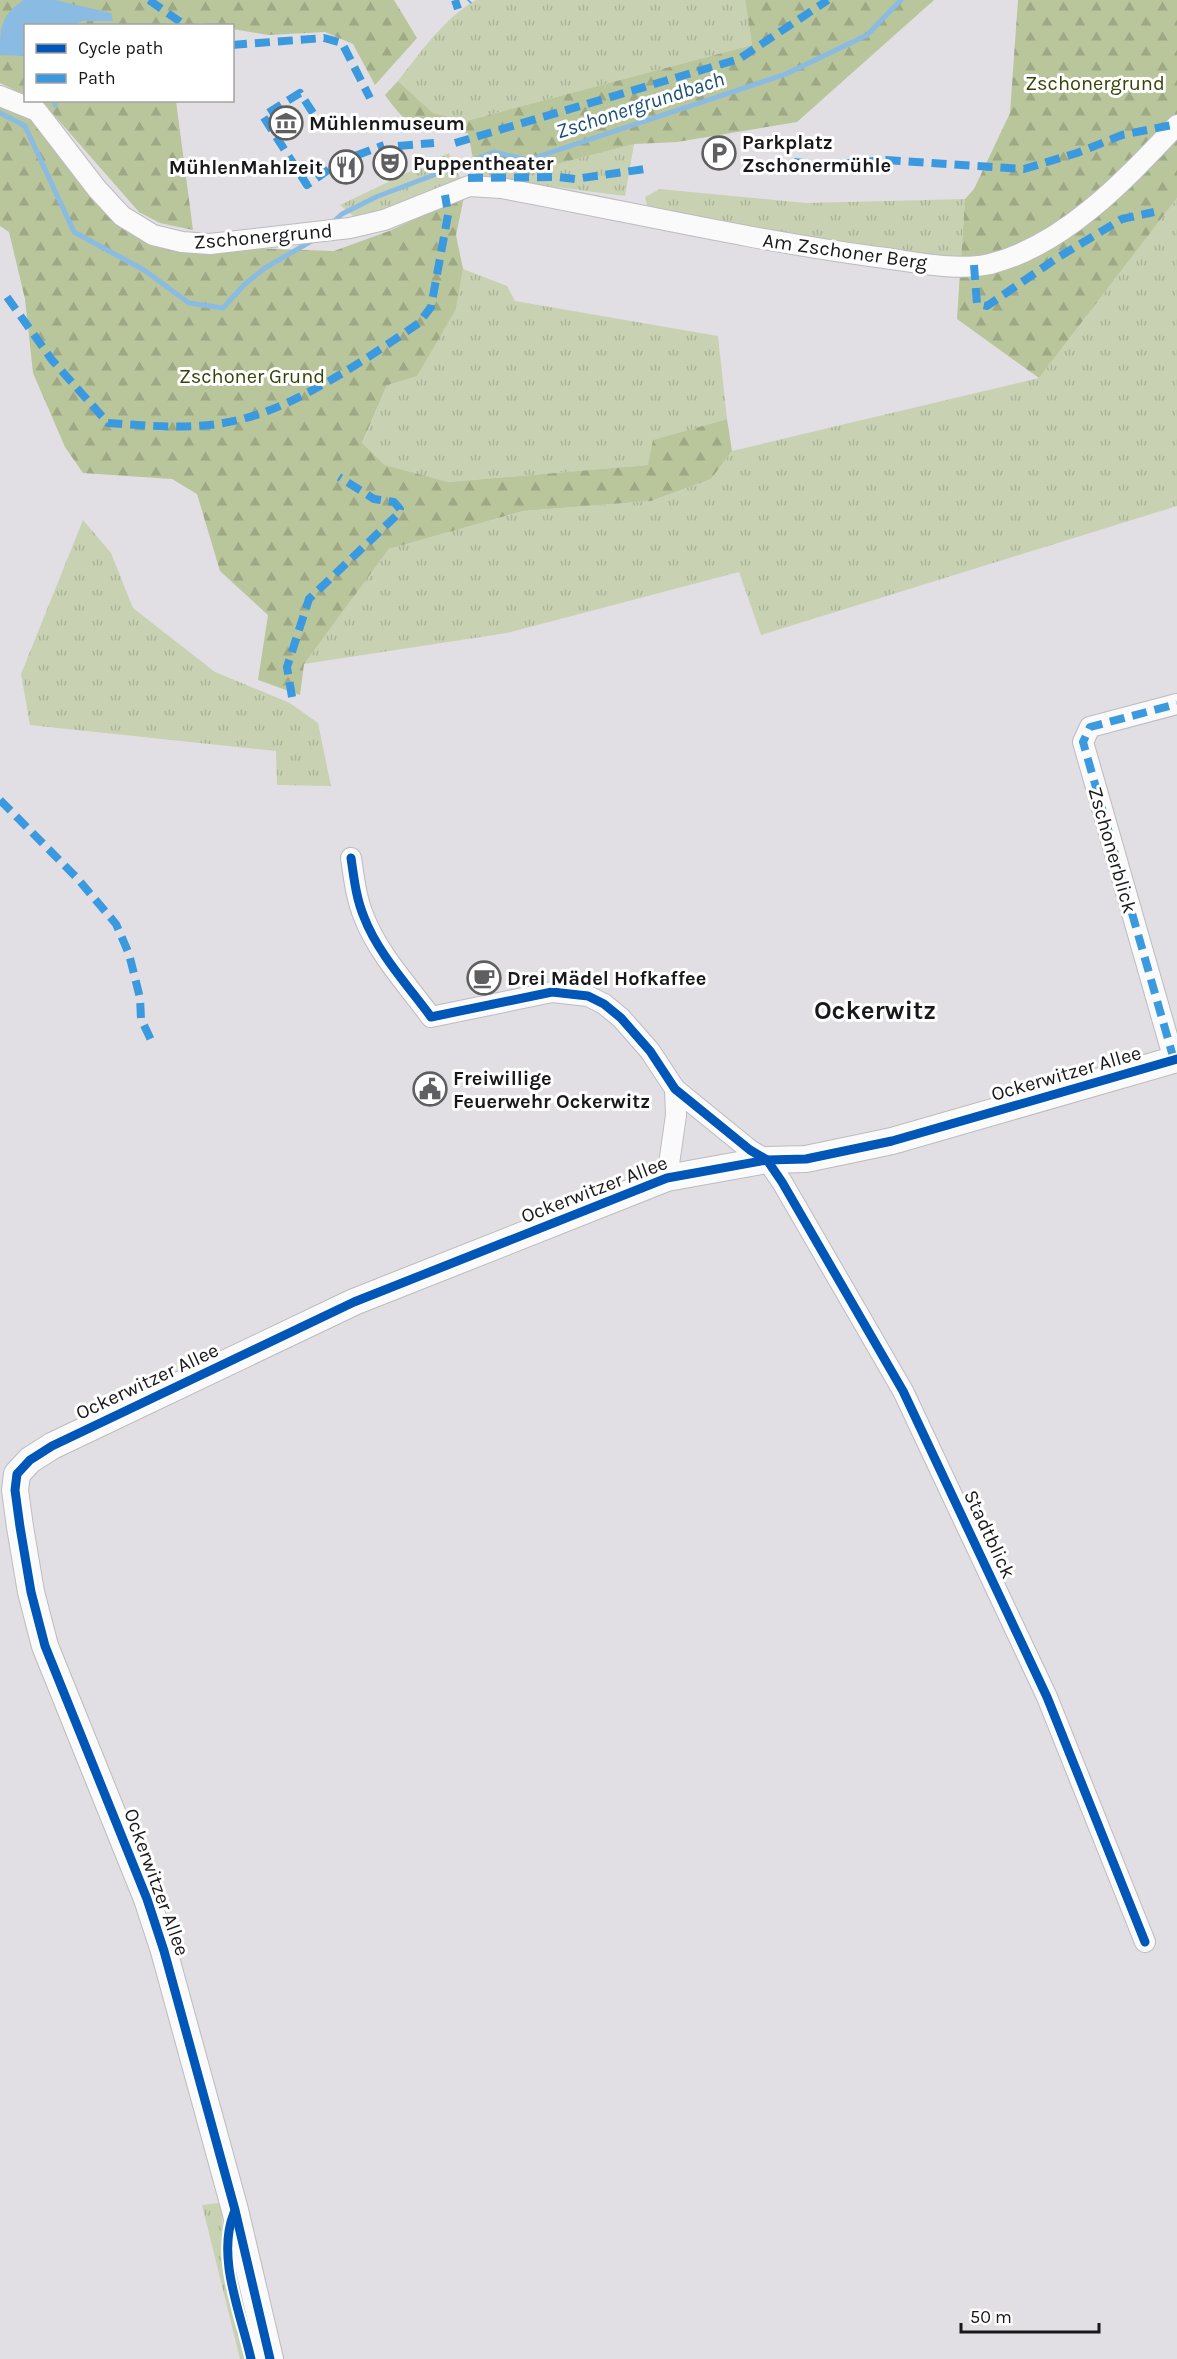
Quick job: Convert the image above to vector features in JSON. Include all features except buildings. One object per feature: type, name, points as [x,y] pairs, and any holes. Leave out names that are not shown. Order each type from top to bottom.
[{"type":"street","name":"Zschonergrund","points":[[0,96],[38,111],[97,189],[122,216],[153,235],[182,242],[210,244],[340,229],[384,220],[469,186]]},
{"type":"street","name":"Am Zschoner Berg","points":[[469,186],[501,188],[815,249],[949,266],[988,264],[1034,247],[1063,230],[1136,169],[1177,125]]},
{"type":"street","name":"Zschonerblick","points":[[1176,1060],[1083,742],[1090,727],[1177,704]]},
{"type":"street","points":[[351,858],[355,891],[364,920],[394,969],[431,1017],[552,992],[588,996],[604,1004],[621,1018],[650,1051],[675,1089],[676,1115],[667,1178]]},
{"type":"street","name":"Ockerwitzer Allee","points":[[270,2359],[235,2210],[164,1951],[147,1899],[45,1646],[31,1592],[15,1490],[9,1476],[30,1460],[79,1432],[354,1302],[667,1178],[767,1160],[806,1159],[892,1141],[1176,1060]]},
{"type":"street","name":"Stadtblick","points":[[675,1089],[767,1160],[903,1390],[1047,1697],[1145,1942]]},
{"type":"green space","points":[[0,0],[394,0],[417,38],[375,85],[353,44],[325,32],[268,35],[234,29],[234,24],[198,23],[24,24],[24,95],[0,83]]},
{"type":"green space","points":[[476,0],[745,0],[752,45],[466,121],[433,113],[398,81],[443,26]]},
{"type":"green space","points":[[745,0],[934,0],[797,122],[677,142],[634,144],[550,166],[476,174],[468,133],[429,131],[420,128],[403,117],[385,95],[398,81],[433,113],[466,121],[752,45]]},
{"type":"green space","name":"Zschonergrund","points":[[1018,0],[1177,0],[1177,115],[1129,164],[1059,226],[987,258],[961,259],[965,199],[974,189],[1010,113]]},
{"type":"green space","points":[[37,102],[176,102],[193,230],[160,223],[139,212],[47,107]]},
{"type":"green space","name":"Zschoner Grund","points":[[0,103],[31,117],[92,194],[131,233],[161,245],[334,251],[389,231],[464,197],[456,235],[463,269],[456,309],[417,376],[387,385],[362,443],[384,465],[448,482],[648,465],[653,440],[727,419],[732,451],[711,479],[651,501],[523,511],[389,549],[304,664],[300,695],[258,680],[268,615],[220,571],[197,494],[172,479],[83,473],[65,447],[33,373],[25,299],[9,232],[0,226]]},
{"type":"green space","points":[[1177,133],[1177,198],[1039,378],[957,319],[960,272],[994,270]]},
{"type":"green space","points":[[634,144],[625,196],[503,180],[476,174],[550,166]]},
{"type":"green space","points":[[449,153],[461,180],[359,221],[340,205]]},
{"type":"green space","points":[[660,189],[806,203],[965,199],[961,259],[814,241],[648,209],[645,197]]},
{"type":"green space","points":[[1177,198],[1177,506],[761,635],[739,572],[507,633],[304,664],[389,549],[523,511],[651,501],[711,479],[732,451],[1039,378]]},
{"type":"green space","points":[[463,269],[507,286],[515,301],[718,336],[727,419],[654,440],[649,465],[448,482],[384,466],[362,444],[387,385],[456,309]]},
{"type":"green space","points":[[83,520],[111,553],[133,608],[215,672],[290,703],[318,723],[331,786],[277,785],[276,751],[30,725],[21,674]]},
{"type":"green space","points":[[218,2203],[222,2211],[224,2263],[247,2359],[240,2359],[202,2205]]},
{"type":"green space","points":[[232,2251],[259,2359],[255,2359],[232,2263]]},
{"type":"water","points":[[24,0],[55,0],[111,13],[113,21],[24,24],[24,56],[0,55],[3,23],[16,6]]},
{"type":"waterway","name":"Zschonergrundbach","points":[[330,225],[342,214],[376,197],[494,152],[528,160],[786,74],[867,35],[901,0]]},
{"type":"waterway","name":"Zschonergrundbach","points":[[0,113],[25,126],[74,232],[144,270],[189,303],[223,308],[244,285],[265,268],[315,239]]},
{"type":"marked path","points":[[149,0],[183,24]]},
{"type":"marked path","points":[[455,0],[458,9]]},
{"type":"marked path","points":[[455,143],[739,59],[828,0]]},
{"type":"marked path","points":[[234,45],[324,38],[342,43],[370,98]]},
{"type":"marked path","points":[[313,113],[300,93],[263,116],[307,185],[339,162],[384,145]]},
{"type":"marked path","points":[[794,162],[825,165],[886,160],[1024,169],[1077,153],[1122,135],[1177,124]]},
{"type":"marked path","points":[[398,146],[434,143]]},
{"type":"marked path","points":[[468,178],[557,177],[575,179],[645,169]]},
{"type":"marked path","points":[[445,195],[447,207]]},
{"type":"marked path","points":[[974,265],[977,304],[987,306],[1057,258],[1122,219],[1154,212]]},
{"type":"marked path","points":[[7,297],[52,360],[108,423],[195,426],[229,422],[268,411],[313,390],[358,364],[419,323],[431,307],[448,215]]},
{"type":"marked path","points":[[292,697],[287,667],[309,599],[399,513],[400,509],[394,502],[374,499],[339,477]]},
{"type":"marked path","points":[[1174,1060],[1083,742],[1090,727],[1177,704]]},
{"type":"marked path","points":[[0,800],[77,878],[116,924],[129,954],[140,998],[141,1019],[151,1040]]},
{"type":"cycle path","points":[[351,858],[359,903],[370,930],[385,956],[431,1017],[552,992],[588,996],[604,1004],[621,1018],[650,1051],[675,1089],[750,1150],[767,1160],[903,1391],[1047,1697],[1145,1942]]},
{"type":"cycle path","points":[[270,2359],[235,2210],[164,1951],[147,1899],[45,1646],[31,1592],[20,1527],[15,1490],[17,1474],[30,1460],[52,1446],[354,1302],[667,1178],[767,1160],[806,1159],[892,1141],[1177,1059]]},
{"type":"cycle path","points":[[234,2213],[229,2230],[229,2267],[236,2305],[251,2359]]},
{"type":"place","name":"Mühlenmuseum","points":[[286,123]]},
{"type":"place","name":"Parkplatz Zschonermühle","points":[[719,153]]},
{"type":"place","name":"Puppentheater","points":[[390,163]]},
{"type":"place","name":"MühlenMahlzeit","points":[[346,167]]},
{"type":"place","name":"Drei Mädel Hofkaffee","points":[[484,978]]},
{"type":"place","name":"Freiwillige Feuerwehr Ockerwitz","points":[[430,1089]]},
{"type":"district","name":"Ockerwitz","points":[[875,1010]]}]
